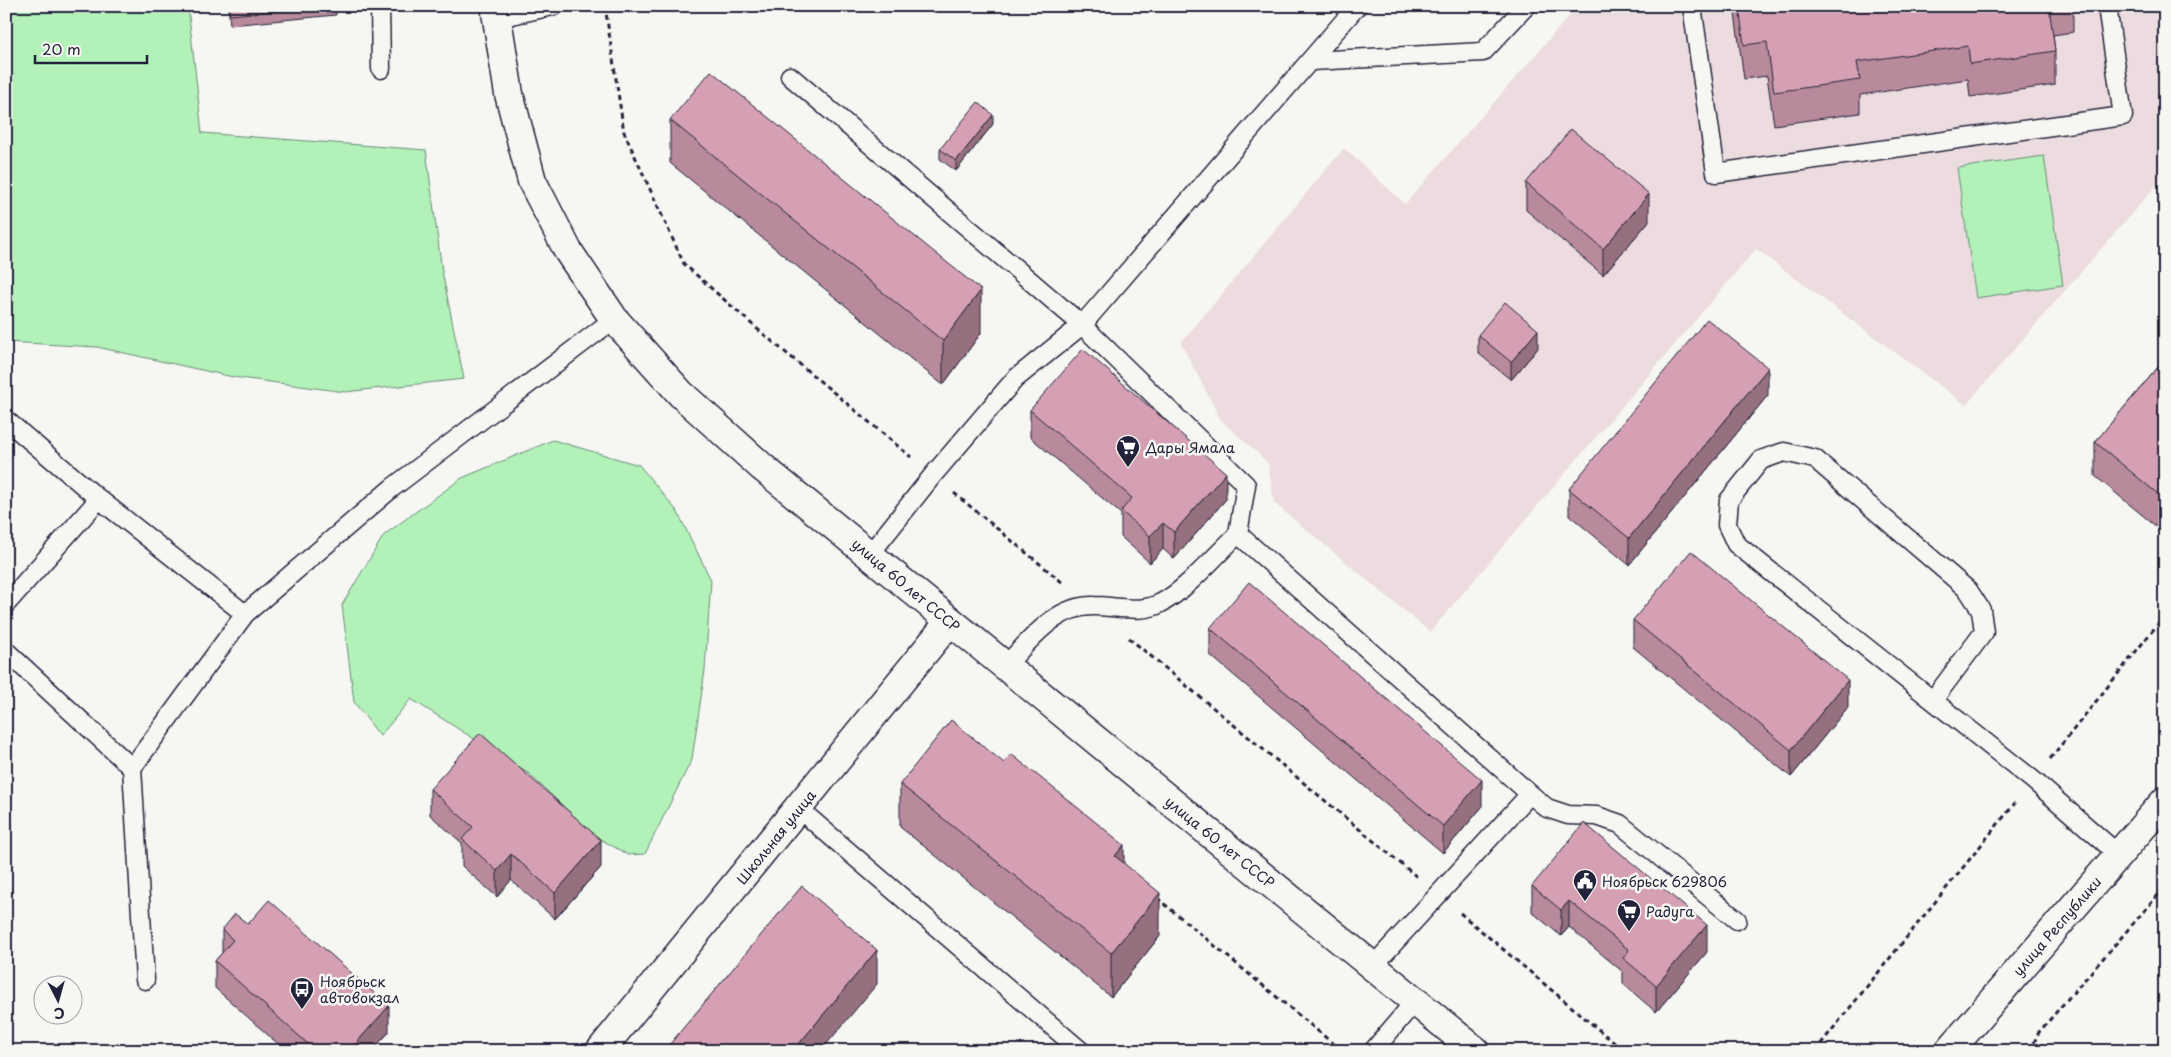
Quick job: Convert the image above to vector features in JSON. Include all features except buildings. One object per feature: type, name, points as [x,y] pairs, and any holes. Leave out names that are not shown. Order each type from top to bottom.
[{"type":"main road","name":"улица 60 лет СССР","points":[[496,12],[509,94],[532,182],[568,251],[614,319],[681,394],[762,467],[1476,1051]]},
{"type":"main road","name":"Школьная улица","points":[[600,1051],[799,809],[950,621]]},
{"type":"main road","name":"улица Республики","points":[[1949,1051],[2165,801]]},
{"type":"lane","points":[[380,6],[381,69]]},
{"type":"lane","points":[[496,12],[553,6]]},
{"type":"lane","points":[[870,554],[933,475],[1015,379],[1082,326],[1357,6]]},
{"type":"lane","points":[[1311,61],[1483,52],[1526,6]]},
{"type":"lane","points":[[1692,6],[1716,173],[2123,116],[2107,6]]},
{"type":"lane","points":[[790,76],[1082,326],[1246,485],[1238,534],[1176,594],[1160,604],[1140,609],[1091,606],[1072,609],[1054,617],[1005,666]]},
{"type":"lane","points":[[145,980],[132,768],[244,614],[392,488],[614,319]]},
{"type":"lane","points":[[6,420],[99,499],[244,614]]},
{"type":"lane","points":[[1933,700],[1984,632],[1981,610],[1968,590],[1815,459],[1784,452],[1762,460],[1729,500],[1727,525],[1736,544],[2033,780],[2119,855]]},
{"type":"lane","points":[[6,604],[99,499]]},
{"type":"lane","points":[[1238,534],[1547,808],[1568,815],[1597,816],[1620,824],[1737,920]]},
{"type":"lane","points":[[6,652],[132,768]]},
{"type":"lane","points":[[1373,966],[1530,794]]},
{"type":"lane","points":[[799,809],[1081,1051]]},
{"type":"lane","points":[[1373,1051],[1415,1001]]},
{"type":"path","points":[[606,6],[624,132],[684,264],[755,327],[1624,1051]]},
{"type":"path","points":[[1815,1051],[2165,615]]},
{"type":"path","points":[[2030,1051],[2039,1032],[2165,887]]},
{"type":"path","points":[[1155,896],[1336,1046],[1352,1051]]},
{"type":"shaded area","points":[[1578,6],[2165,6],[2165,175],[1966,405],[1756,249],[1430,632],[1274,503],[1268,463],[1221,420],[1181,343],[1344,148],[1405,204]]},
{"type":"green space","points":[[6,6],[188,6],[202,133],[426,150],[442,271],[464,379],[345,392],[233,377],[97,347],[6,342]]},
{"type":"green space","points":[[2044,156],[2063,285],[1976,298],[1957,168]]},
{"type":"green space","points":[[553,440],[639,465],[677,511],[711,580],[705,670],[692,759],[645,854],[628,855],[595,836],[528,773],[411,699],[380,736],[354,702],[342,605],[384,535],[462,478]]},
{"type":"place","name":"Дары Ямала","points":[[1128,468]]},
{"type":"place","name":"Ноябрьск 629806","points":[[1585,902]]},
{"type":"place","name":"Радуга","points":[[1629,932]]},
{"type":"place","name":"Ноябрьск автовокзал","points":[[302,1010]]}]
